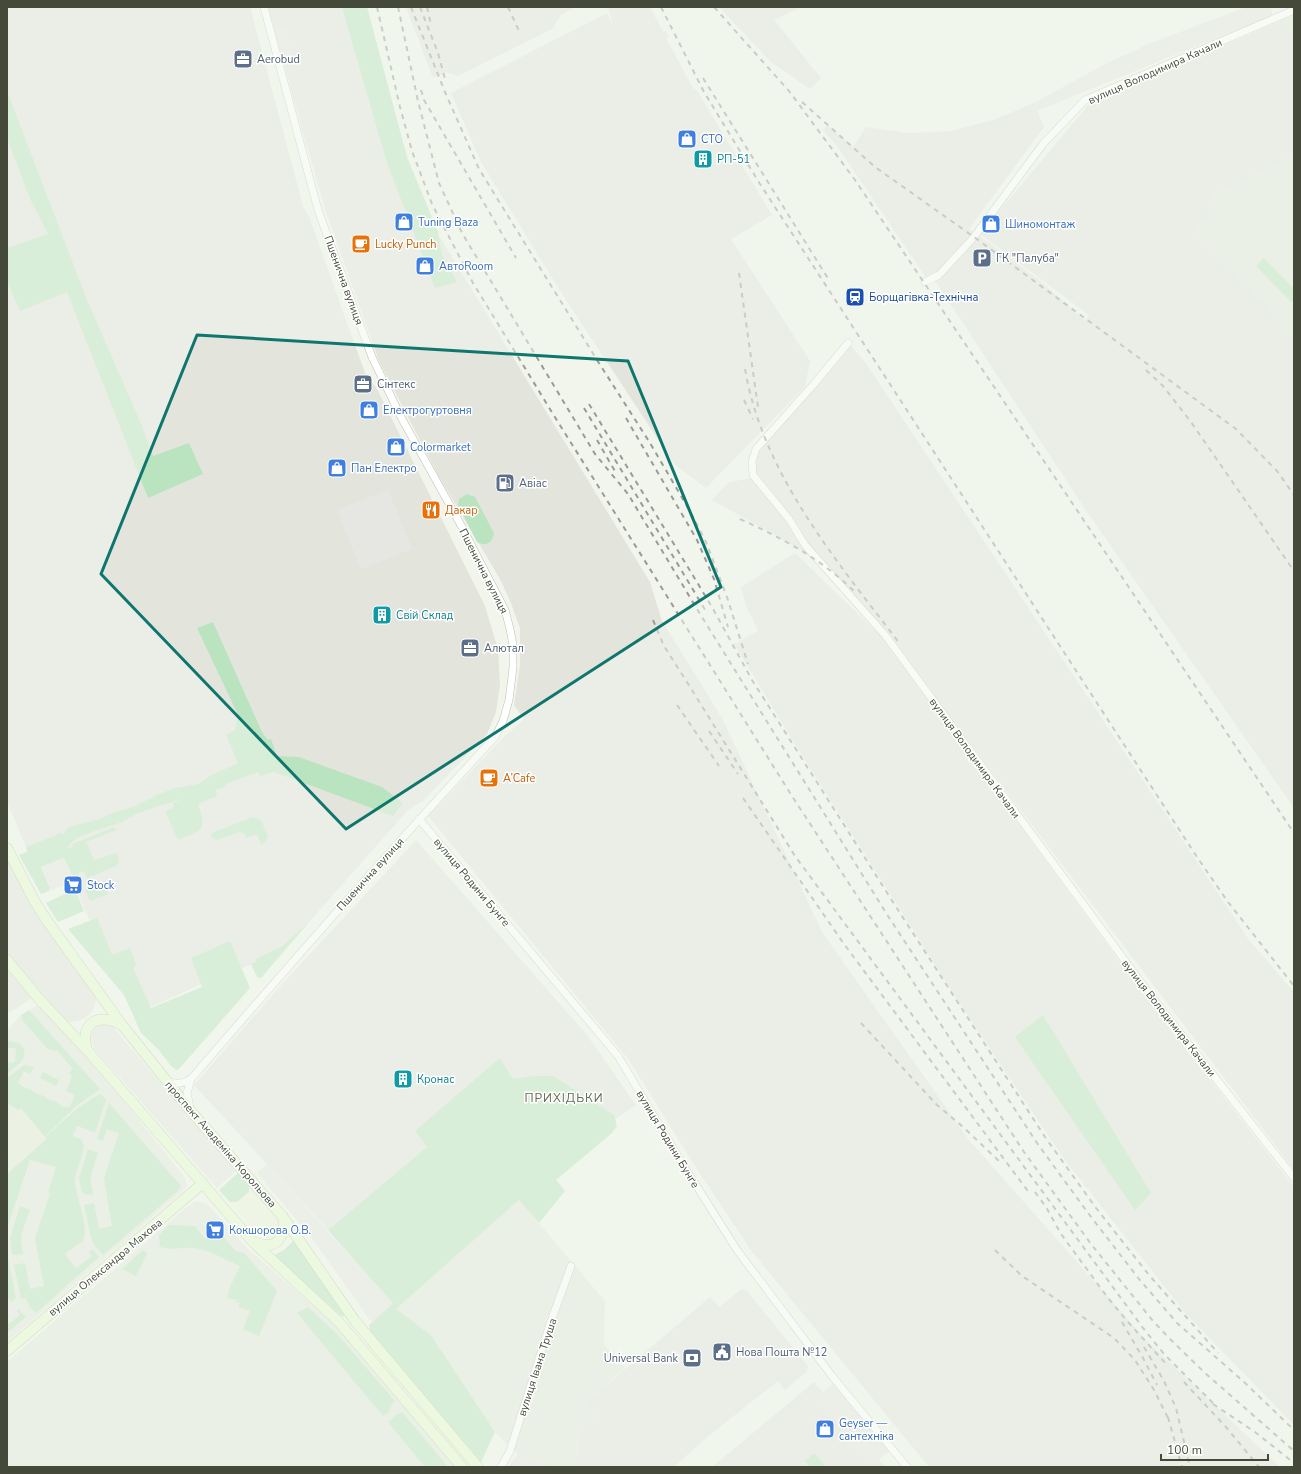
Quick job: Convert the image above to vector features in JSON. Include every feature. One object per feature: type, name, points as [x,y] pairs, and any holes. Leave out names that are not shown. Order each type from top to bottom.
[{"type":"main road","name":"проспект Академіка Корольова","points":[[7,848],[35,902],[122,1025],[190,1110],[283,1217],[355,1321],[478,1467]]},
{"type":"main road","points":[[7,960],[39,999],[88,1051],[252,1241],[339,1322],[462,1467]]},
{"type":"main road","points":[[88,1051],[85,1041],[85,1034],[88,1027],[94,1021],[106,1019],[122,1025]]},
{"type":"main road","name":"вулиця Олександра Махова","points":[[7,1351],[203,1183]]},
{"type":"main road","points":[[252,1241],[267,1246],[278,1241],[284,1232],[283,1217]]},
{"type":"street","name":"Пшенична вулиця","points":[[191,1079],[278,978],[494,737],[502,721],[509,700],[512,668],[513,645],[503,605],[402,419],[372,357],[318,210],[264,7]]},
{"type":"street","name":"вулиця Володимира Качали","points":[[925,282],[939,276],[974,237],[1043,144],[1085,100],[1294,10]]},
{"type":"street","name":"вулиця Володимира Качали","points":[[848,344],[756,449],[752,461],[753,475],[789,519],[805,545],[885,635],[1151,996],[1294,1178]]},
{"type":"street","name":"вулиця Родини Бунґе","points":[[419,819],[618,1056],[680,1160],[737,1250],[832,1376],[907,1467]]},
{"type":"street","points":[[168,1082],[175,1084],[184,1083],[191,1079]]},
{"type":"street","points":[[190,1110],[187,1093],[191,1079]]},
{"type":"street","name":"вулиця Івана Труша","points":[[501,1467],[510,1451],[550,1324],[571,1266]]},
{"type":"highlighted area","points":[[197,335],[628,361],[721,587],[346,829],[101,574]]},
{"type":"shaded area","points":[[7,7],[250,7],[303,206],[310,219],[365,373],[377,389],[485,606],[498,649],[500,685],[496,712],[487,734],[424,800],[408,810],[309,922],[281,947],[255,959],[256,962],[242,968],[241,966],[153,1006],[126,999],[53,836],[26,847],[7,802]]},
{"type":"shaded area","points":[[268,7],[358,7],[380,86],[427,216],[650,582],[662,621],[722,718],[822,932],[969,1140],[1147,1341],[1280,1467],[929,1467],[753,1253],[691,1160],[629,1060],[428,816],[504,737],[524,719],[514,705],[520,665],[520,628],[500,579],[438,475],[379,361],[326,212]]},
{"type":"shaded area","points":[[406,7],[575,7],[561,15],[552,29],[458,76],[446,72],[433,78]]},
{"type":"shaded area","points":[[608,7],[650,7],[663,32],[666,31],[669,36],[666,38],[694,90],[696,89],[772,215],[731,239],[810,361],[805,387],[706,488],[675,465],[564,297],[481,162],[451,93],[607,13],[613,25]]},
{"type":"shaded area","points":[[719,7],[802,7],[774,20],[821,78],[810,89],[771,62]]},
{"type":"shaded area","points":[[1246,7],[1270,7],[1273,15],[1037,111],[1034,103],[1105,64],[1151,43]]},
{"type":"shaded area","points":[[1294,15],[1294,39],[1285,19]]},
{"type":"shaded area","points":[[1285,19],[1294,39],[1294,154],[1211,197],[1220,211],[1193,227],[1294,337],[1294,808],[1085,509],[936,282],[925,276],[837,146],[823,130],[827,125],[853,147],[866,127],[907,133],[950,131],[993,120],[1034,103],[1044,127],[969,229],[1043,283],[1085,321],[1089,315],[980,234],[1090,103]]},
{"type":"shaded area","points":[[285,27],[294,61],[283,64],[274,30]]},
{"type":"shaded area","points":[[1294,154],[1294,337],[1193,227],[1220,211],[1211,197]]},
{"type":"shaded area","points":[[851,346],[865,362],[1249,940],[1294,992],[1294,1170],[887,634],[828,565],[712,500],[729,482],[752,478],[757,452]]},
{"type":"shaded area","points":[[388,490],[412,549],[361,569],[337,510]]},
{"type":"shaded area","points":[[795,553],[882,637],[1147,999],[1294,1187],[1294,1425],[1186,1314],[1064,1159],[958,1001],[803,757],[734,644],[758,631],[746,606],[741,587]]},
{"type":"shaded area","points":[[416,840],[587,1035],[636,1105],[566,1152],[508,1079],[328,1230],[194,1085],[282,984]]},
{"type":"shaded area","points":[[7,856],[96,997],[91,1013],[82,1020],[70,1022],[64,1019],[7,953]]},
{"type":"shaded area","points":[[64,858],[75,881],[49,891],[50,886],[41,867]]},
{"type":"shaded area","points":[[7,969],[30,996],[30,999],[7,1013]]},
{"type":"shaded area","points":[[36,1006],[39,1006],[83,1053],[184,1176],[187,1185],[185,1189],[7,1342],[7,1030],[21,1015]]},
{"type":"shaded area","points":[[105,1024],[113,1027],[236,1171],[217,1188],[94,1048],[91,1039],[92,1031],[97,1026]]},
{"type":"shaded area","points":[[20,1108],[47,1138],[7,1173],[7,1119]]},
{"type":"shaded area","points":[[77,1126],[95,1133],[91,1143],[73,1136]]},
{"type":"shaded area","points":[[30,1160],[46,1165],[41,1177],[49,1180],[48,1183],[25,1175]]},
{"type":"shaded area","points":[[267,1164],[393,1303],[372,1323],[314,1241],[257,1173]]},
{"type":"shaded area","points":[[238,1173],[280,1222],[279,1232],[272,1238],[268,1239],[260,1237],[219,1190]]},
{"type":"shaded area","points":[[519,1200],[605,1301],[604,1345],[625,1368],[584,1404],[594,1416],[579,1429],[575,1467],[556,1467],[518,1454],[495,1432],[431,1335],[396,1309]]},
{"type":"shaded area","points":[[196,1201],[207,1204],[247,1248],[335,1325],[455,1467],[7,1467],[7,1362],[187,1207]]},
{"type":"shaded area","points":[[81,1242],[92,1256],[76,1268],[65,1254]]},
{"type":"shaded area","points":[[742,1289],[747,1291],[808,1366],[806,1372],[785,1390],[778,1381],[706,1438],[674,1467],[575,1467],[579,1429],[594,1416],[584,1404],[710,1297],[719,1307]]},
{"type":"shaded area","points":[[9,1301],[20,1315],[7,1325],[7,1303]]},
{"type":"shaded area","points":[[814,1382],[885,1467],[712,1467]]},
{"type":"shaded area","points":[[833,1384],[889,1451],[871,1466],[815,1400]]},
{"type":"shaded area","points":[[518,1454],[556,1467],[508,1467]]},
{"type":"green space","points":[[342,7],[367,7],[407,157],[438,232],[442,255],[457,282],[435,288],[387,163]]},
{"type":"green space","points":[[7,91],[87,300],[142,426],[153,456],[189,443],[203,474],[148,498],[67,292],[20,311],[7,282],[7,248],[48,234],[30,199],[7,138]]},
{"type":"green space","points":[[1264,258],[1294,289],[1294,299],[1291,302],[1256,266]]},
{"type":"green space","points":[[467,494],[475,497],[494,533],[490,542],[486,544],[477,542],[458,505],[459,499]]},
{"type":"green space","points":[[213,622],[262,732],[268,740],[271,739],[277,756],[299,757],[382,787],[403,803],[393,816],[274,772],[260,776],[258,772],[226,784],[224,787],[216,790],[217,796],[198,804],[202,819],[201,828],[193,834],[178,840],[165,811],[173,808],[173,803],[185,798],[138,813],[119,823],[90,832],[76,839],[68,848],[73,847],[72,844],[115,827],[116,830],[86,842],[94,860],[117,853],[118,863],[116,866],[87,878],[84,871],[78,873],[81,879],[75,881],[64,858],[41,867],[50,888],[49,891],[41,894],[19,855],[27,852],[26,847],[61,833],[63,835],[68,828],[100,819],[112,813],[133,807],[175,788],[199,784],[210,776],[238,763],[226,735],[235,730],[238,715],[197,628]]},
{"type":"green space","points":[[253,817],[261,820],[268,837],[265,843],[261,844],[257,834],[246,838],[245,834],[239,832],[217,840],[212,838],[211,835],[214,832]]},
{"type":"green space","points":[[96,881],[102,882],[108,894],[90,901],[85,889],[90,887],[89,884]]},
{"type":"green space","points":[[75,889],[84,911],[58,922],[46,903]]},
{"type":"green space","points":[[97,918],[112,955],[130,948],[136,965],[133,968],[151,1008],[202,987],[191,958],[230,941],[250,988],[179,1069],[176,1070],[171,1066],[159,1050],[141,1033],[124,995],[68,929]]},
{"type":"green space","points":[[309,922],[261,978],[257,977],[251,964],[256,962],[255,959],[281,947]]},
{"type":"green space","points":[[29,1010],[100,1089],[75,1107],[45,1137],[21,1108],[18,1110],[7,1103],[7,1078],[24,1065],[34,1067],[30,1074],[24,1071],[18,1083],[33,1092],[52,1101],[53,1100],[65,1108],[66,1106],[69,1108],[75,1095],[66,1091],[72,1077],[69,1073],[73,1069],[57,1050],[54,1051],[48,1049],[22,1020],[21,1015]]},
{"type":"green space","points":[[1043,1015],[1151,1193],[1135,1210],[1015,1037]]},
{"type":"green space","points":[[7,1041],[16,1042],[22,1046],[24,1049],[24,1056],[22,1061],[7,1074],[7,1063],[15,1062],[16,1048],[7,1048]]},
{"type":"green space","points":[[500,1058],[513,1079],[531,1076],[553,1076],[614,1115],[617,1126],[612,1133],[556,1180],[565,1191],[539,1223],[519,1200],[396,1309],[431,1335],[495,1432],[481,1462],[370,1331],[369,1325],[392,1303],[328,1230],[427,1147],[415,1131]]},
{"type":"green space","points":[[43,1072],[59,1080],[56,1086],[40,1078]]},
{"type":"green space","points":[[101,1094],[106,1100],[95,1133],[78,1126],[73,1136],[82,1140],[84,1146],[76,1173],[75,1182],[85,1230],[82,1243],[81,1242],[89,1251],[93,1250],[99,1257],[36,1313],[29,1306],[26,1298],[21,1299],[14,1265],[25,1263],[30,1289],[44,1286],[35,1238],[50,1194],[48,1192],[56,1167],[30,1160],[7,1228],[7,1174],[47,1139],[46,1137],[72,1113]]},
{"type":"green space","points":[[109,1103],[181,1186],[179,1190],[103,1255],[92,1241],[84,1205],[94,1203],[99,1229],[112,1226],[104,1178],[119,1133],[107,1129],[103,1141],[97,1139]]},
{"type":"green space","points":[[88,1149],[98,1153],[91,1174],[92,1176],[90,1178],[93,1194],[88,1195],[82,1192],[79,1178]]},
{"type":"green space","points":[[238,1173],[249,1186],[249,1192],[237,1202],[230,1202],[219,1190]]},
{"type":"green space","points":[[20,1206],[30,1210],[21,1235],[23,1254],[16,1255],[12,1254],[10,1238]]},
{"type":"green space","points":[[169,1225],[195,1226],[205,1239],[217,1230],[236,1251],[245,1254],[277,1291],[259,1336],[243,1329],[250,1311],[238,1307],[240,1303],[236,1302],[237,1300],[227,1298],[230,1287],[240,1266],[210,1252],[198,1249],[170,1249],[160,1247],[159,1235]]},
{"type":"green space","points":[[294,1240],[344,1315],[343,1317],[275,1257],[276,1254],[284,1250]]},
{"type":"green space","points":[[143,1250],[147,1253],[136,1276],[122,1269]]},
{"type":"green space","points":[[7,1253],[16,1298],[11,1302],[7,1296]]},
{"type":"green space","points":[[308,1307],[338,1335],[394,1400],[389,1412],[383,1416],[297,1313]]},
{"type":"green space","points":[[16,1310],[19,1310],[26,1317],[7,1333],[7,1325],[20,1315]]},
{"type":"green space","points":[[403,1413],[448,1467],[425,1467],[388,1422],[397,1414]]},
{"type":"green space","points":[[814,1453],[826,1467],[810,1467],[805,1461]]},
{"type":"railway","points":[[377,7],[400,107],[412,151],[432,204],[473,283],[553,414],[790,793],[1024,1152],[1091,1244],[1153,1321],[1171,1340],[1205,1373],[1294,1451]]},
{"type":"railway","points":[[398,7],[418,101],[439,183],[462,233],[595,454],[628,494],[700,614],[888,916],[1037,1143],[1139,1279],[1177,1323],[1244,1382],[1294,1430]]},
{"type":"railway","points":[[411,7],[445,92],[479,169],[650,443],[691,513],[706,542],[727,597],[748,664]]},
{"type":"railway","points":[[420,7],[438,53],[445,79]]},
{"type":"railway","points":[[427,7],[431,25]]},
{"type":"railway","points":[[508,7],[520,33]]},
{"type":"railway","points":[[661,7],[704,92],[760,184],[1197,857],[1228,902],[1294,986]]},
{"type":"railway","points":[[714,7],[789,91],[855,180],[1294,833]]},
{"type":"railway","points":[[703,78],[829,280]]},
{"type":"railway","points":[[421,90],[424,100],[516,258]]},
{"type":"railway","points":[[802,102],[875,167],[974,237],[1236,429],[1277,471],[1294,495]]},
{"type":"railway","points":[[739,273],[758,407]]},
{"type":"railway","points":[[745,369],[754,408],[768,445],[785,481],[828,548],[900,644]]},
{"type":"railway","points":[[1146,370],[1163,386],[1191,422],[1294,571]]},
{"type":"railway","points":[[744,400],[753,419]]},
{"type":"railway","points":[[589,404],[712,607],[752,680],[898,910],[1045,1137],[1096,1208],[1149,1275],[1218,1353]]},
{"type":"railway","points":[[584,408],[707,613]]},
{"type":"railway","points":[[626,418],[697,540],[714,579],[728,627]]},
{"type":"railway","points":[[597,440],[616,473]]},
{"type":"railway","points":[[740,519],[786,542],[816,560],[856,593]]},
{"type":"railway","points":[[653,620],[664,646],[795,856],[1143,1328],[1164,1354],[1217,1407]]},
{"type":"railway","points":[[677,705],[719,766]]},
{"type":"railway","points":[[709,731],[738,774]]},
{"type":"railway","points":[[743,798],[844,944],[1030,1194]]},
{"type":"railway","points":[[861,1023],[937,1105],[962,1126],[1001,1163]]},
{"type":"railway","points":[[1035,1192],[1046,1207],[1061,1234],[1108,1298],[1167,1365]]},
{"type":"railway","points":[[995,1250],[1022,1276],[1114,1338],[1135,1360],[1154,1390],[1170,1422]]},
{"type":"railway","points":[[1122,1322],[1157,1385]]},
{"type":"railway","points":[[1144,1347],[1164,1381],[1176,1408],[1190,1467]]},
{"type":"railway","points":[[1184,1382],[1226,1427],[1259,1467]]},
{"type":"railway","points":[[1213,1404],[1255,1432],[1294,1463]]},
{"type":"railway","points":[[1168,1417],[1182,1467]]},
{"type":"place","name":"Aerobud","points":[[243,59]]},
{"type":"place","name":"СТО","points":[[687,139]]},
{"type":"place","name":"РП-51","points":[[703,159]]},
{"type":"place","name":"Tuning Baza","points":[[404,222]]},
{"type":"place","name":"Шиномонтаж","points":[[991,224]]},
{"type":"place","name":"Lucky Punch","points":[[361,244]]},
{"type":"place","name":"ГК \"Палуба\"","points":[[982,258]]},
{"type":"place","name":"АвтоRoom","points":[[425,266]]},
{"type":"place","name":"Борщагівка-Технічна","points":[[855,297]]},
{"type":"place","name":"Сінтекс","points":[[363,384]]},
{"type":"place","name":"Електрогуртовня","points":[[369,410]]},
{"type":"place","name":"Colormarket","points":[[396,447]]},
{"type":"place","name":"Пан Електро","points":[[337,468]]},
{"type":"place","name":"Авіас","points":[[505,483]]},
{"type":"place","name":"Дакар","points":[[431,510]]},
{"type":"place","name":"Свій Склад","points":[[382,615]]},
{"type":"place","name":"Алютал","points":[[470,648]]},
{"type":"place","name":"A’Cafe","points":[[489,778]]},
{"type":"place","name":"Stock","points":[[73,885]]},
{"type":"place","name":"Кронас","points":[[403,1079]]},
{"type":"place","name":"Кокшорова О.В.","points":[[215,1230]]},
{"type":"place","name":"Нова Пошта №12","points":[[722,1352]]},
{"type":"place","name":"Universal Bank","points":[[692,1358]]},
{"type":"place","name":"Geyser — сантехніка","points":[[825,1429]]},
{"type":"district","name":"ПРИХІДЬКИ","points":[[564,1098]]}]
